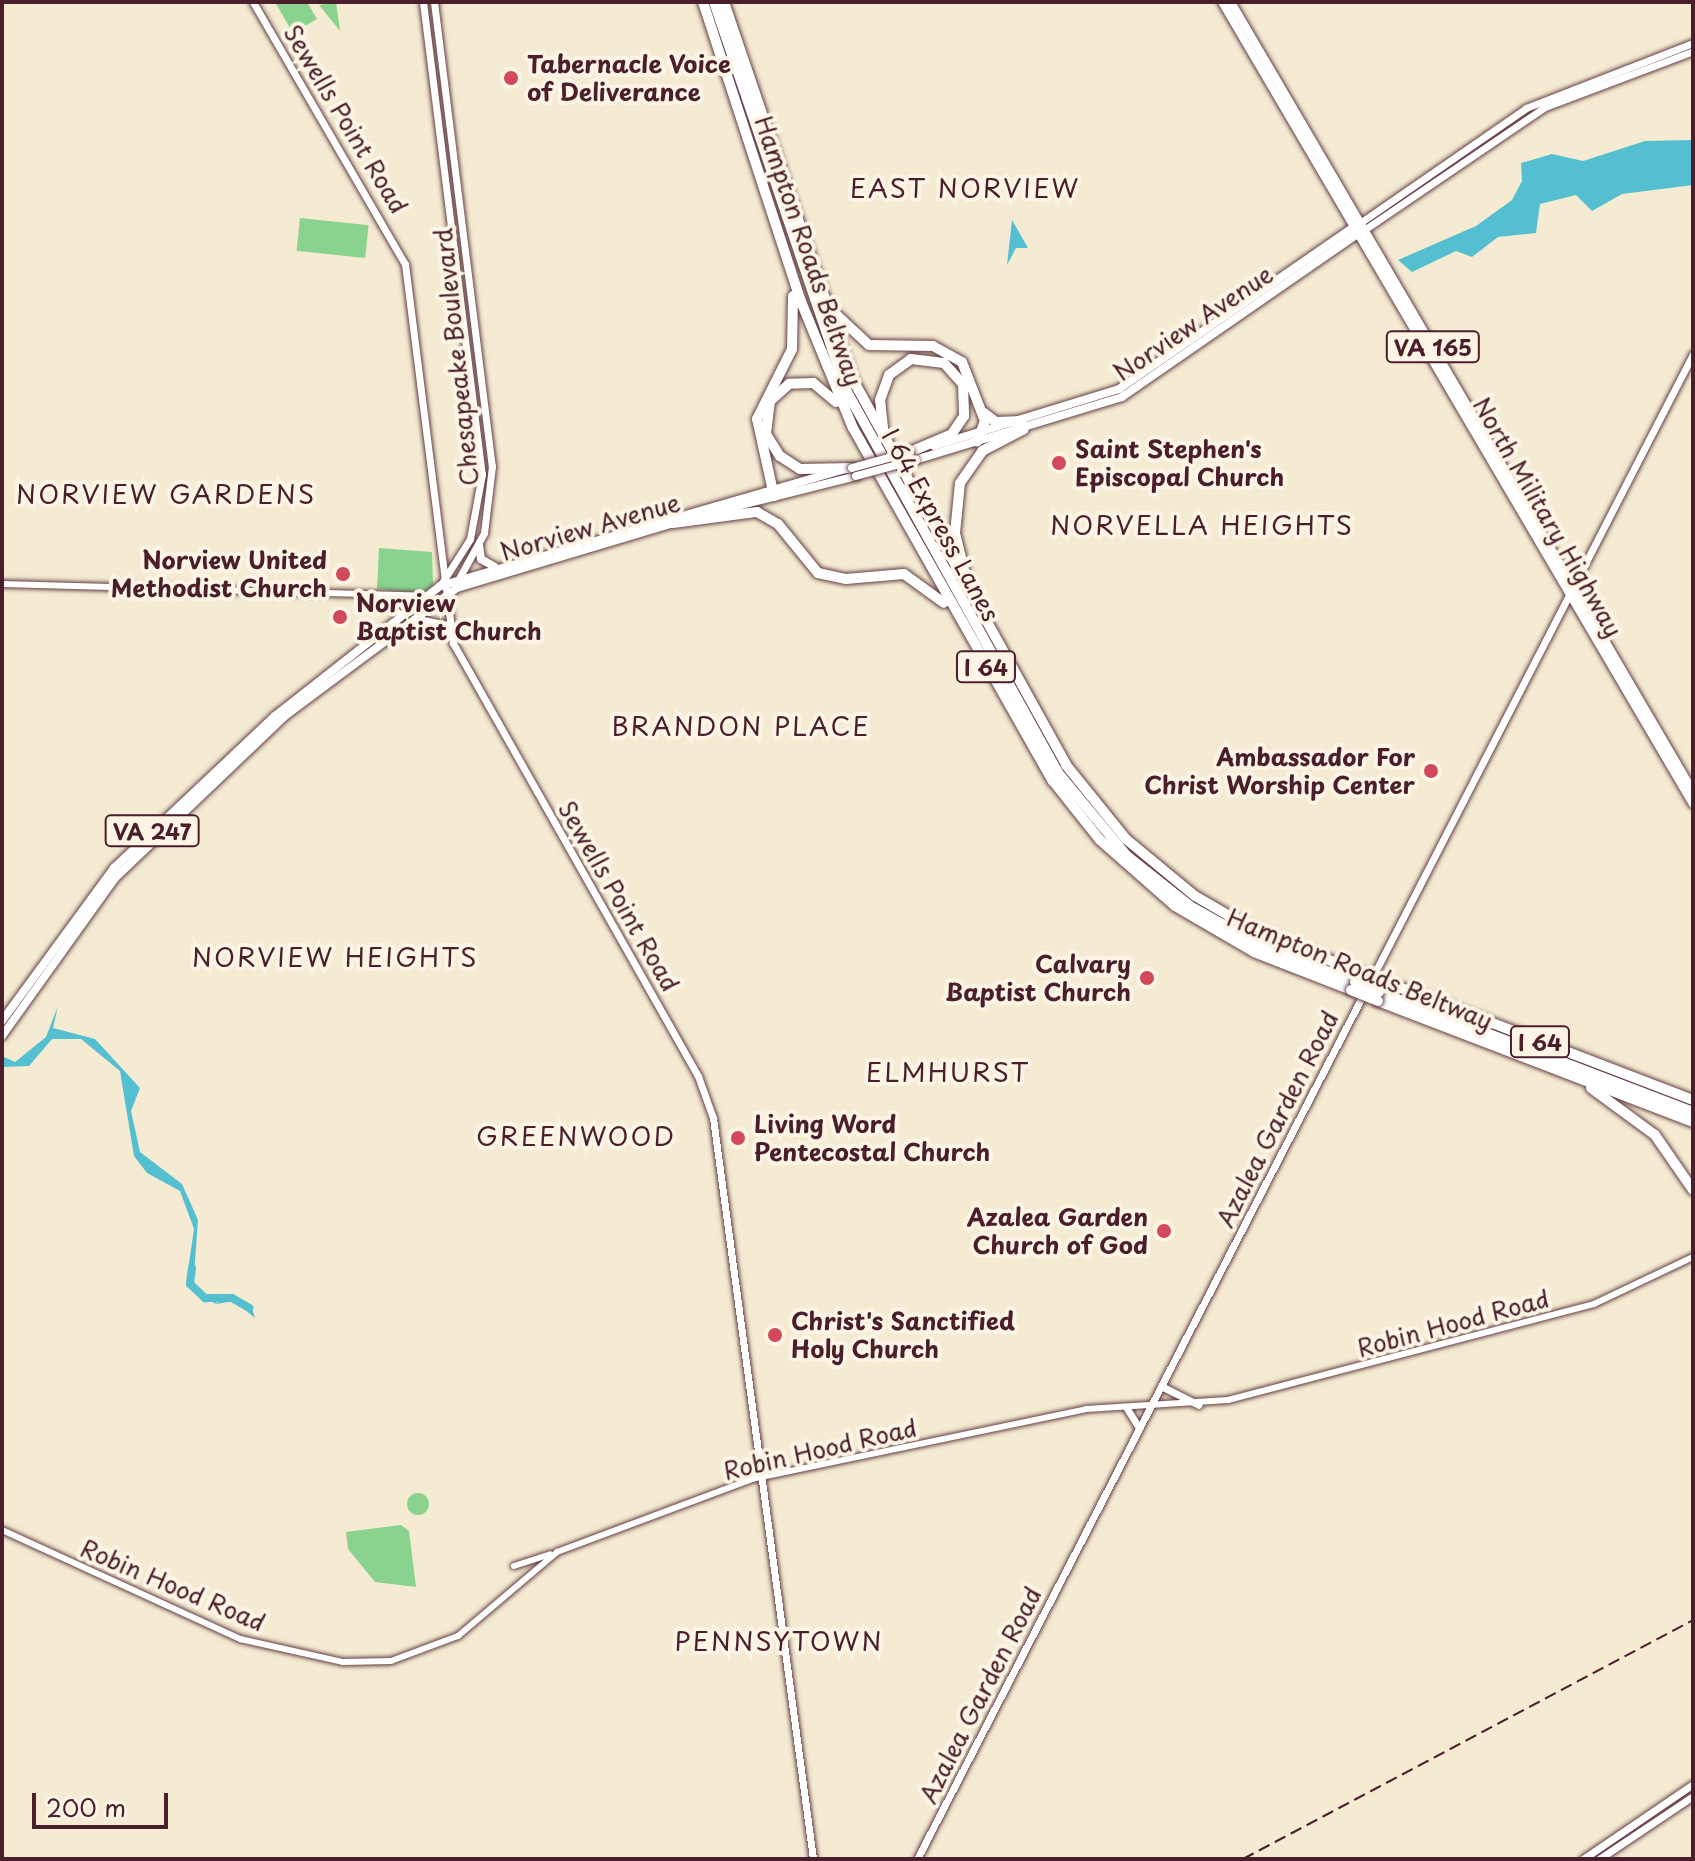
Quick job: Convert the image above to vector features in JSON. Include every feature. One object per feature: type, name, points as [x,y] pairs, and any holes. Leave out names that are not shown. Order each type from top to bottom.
[{"type":"highway","name":"Hampton Roads Beltway","points":[[703,2],[771,213],[853,428],[1053,781],[1129,870],[1210,929],[1355,982],[1388,983],[1693,1100]]},
{"type":"highway","name":"I 64 Express Lanes","points":[[714,2],[851,401],[1059,774],[1127,856],[1190,906],[1256,943],[1355,982]]},
{"type":"highway","name":"Hampton Roads Beltway","points":[[724,2],[816,285],[886,447],[1066,765],[1141,853],[1234,920],[1379,996],[1693,1122]]},
{"type":"highway","points":[[771,213],[796,322],[790,355],[757,419],[773,493]]},
{"type":"highway","points":[[816,285],[860,340],[886,349],[933,346],[956,357],[972,375],[983,411],[986,431],[977,442]]},
{"type":"highway","points":[[886,447],[879,408],[885,381],[905,362],[931,359],[960,378],[966,410],[952,434],[912,456]]},
{"type":"highway","points":[[853,428],[832,396],[809,382],[780,390],[765,415],[770,444],[789,464],[813,472],[854,472]]},
{"type":"highway","points":[[983,411],[996,422],[1023,425]]},
{"type":"highway","points":[[977,610],[956,544],[960,483],[977,455],[1023,425]]},
{"type":"highway","points":[[673,523],[757,512],[778,524],[818,573],[913,576],[958,618]]},
{"type":"highway","points":[[1379,996],[1693,1112]]},
{"type":"highway","points":[[1547,1065],[1642,1122],[1693,1190]]},
{"type":"main road","name":"Sewells Point Road","points":[[253,2],[405,264],[447,626],[705,1092],[762,1477],[813,1859]]},
{"type":"main road","name":"Chesapeake Boulevard","points":[[2,1021],[114,868],[275,716],[430,597],[457,564],[478,514],[482,468],[423,2]]},
{"type":"main road","name":"Chesapeake Boulevard","points":[[2,1036],[124,869],[273,727],[443,599],[460,578],[479,545],[492,466],[434,2]]},
{"type":"main road","name":"North Military Highway","points":[[1222,2],[1575,584],[1693,791]]},
{"type":"main road","name":"North Military Highway","points":[[1231,2],[1693,804]]},
{"type":"main road","name":"Norview Avenue","points":[[912,456],[977,442],[1131,392],[1537,103],[1693,43]]},
{"type":"main road","name":"Norview Avenue","points":[[1359,228],[1537,111],[1693,51]]},
{"type":"main road","name":"Azalea Garden Road","points":[[917,1859],[1693,354]]},
{"type":"main road","name":"Norview Avenue","points":[[440,586],[496,567],[912,456],[986,431],[1023,425]]},
{"type":"main road","points":[[482,468],[492,466]]},
{"type":"main road","name":"Norview Avenue","points":[[443,599],[464,585],[773,493]]},
{"type":"main road","points":[[479,545],[481,559],[496,567]]},
{"type":"main road","points":[[437,560],[457,564]]},
{"type":"main road","points":[[418,620],[447,626]]},
{"type":"main road","points":[[1161,1386],[1199,1405]]},
{"type":"main road","points":[[1126,1407],[1139,1429]]},
{"type":"main road","points":[[1583,1859],[1693,1784]]},
{"type":"main road","points":[[1599,1859],[1693,1796]]},
{"type":"street","points":[[2,584],[430,597]]},
{"type":"street","points":[[379,595],[403,618]]},
{"type":"street","name":"Robin Hood Road","points":[[2,1530],[240,1639],[361,1663],[413,1657],[449,1642],[557,1552],[762,1477],[1063,1413],[1199,1405],[1594,1304],[1693,1257]]},
{"type":"street","points":[[514,1566],[557,1552]]},
{"type":"green space","points":[[275,2],[307,2],[317,19],[293,33]]},
{"type":"green space","points":[[336,2],[340,31],[319,5]]},
{"type":"green space","points":[[300,218],[369,225],[365,258],[297,251]]},
{"type":"green space","points":[[379,548],[432,552],[433,585],[423,593],[377,589]]},
{"type":"green space","points":[[414,1493],[422,1493],[429,1504],[422,1515],[414,1515],[407,1508],[407,1500]]},
{"type":"green space","points":[[401,1525],[409,1531],[416,1587],[375,1582],[348,1549],[346,1532]]},
{"type":"water","points":[[1693,140],[1693,185],[1622,194],[1592,211],[1576,195],[1540,204],[1536,233],[1498,237],[1472,257],[1456,251],[1412,272],[1398,260],[1476,226],[1512,200],[1522,181],[1521,163],[1552,154],[1583,161],[1645,141]]},
{"type":"water","points":[[1012,220],[1028,248],[1016,248],[1007,265]]},
{"type":"water","points":[[58,1006],[53,1028],[95,1039],[140,1088],[131,1111],[140,1152],[182,1184],[198,1220],[193,1289],[217,1303],[226,1296],[234,1297],[252,1308],[255,1318],[234,1301],[216,1304],[193,1291],[186,1284],[194,1229],[180,1191],[147,1173],[134,1156],[120,1071],[81,1039],[52,1039],[29,1066],[2,1067],[2,1056],[15,1062],[46,1037]]},
{"type":"waterway","points":[[192,1268],[190,1284],[205,1298],[232,1298],[249,1308]]},
{"type":"railway","points":[[1243,1859],[1693,1620]]},
{"type":"place","name":"Tabernacle Voice of Deliverance","points":[[511,78]]},
{"type":"place","name":"Saint Stephen's Episcopal Church","points":[[1059,463]]},
{"type":"place","name":"Norview United Methodist Church","points":[[343,574]]},
{"type":"place","name":"Norview Baptist Church","points":[[340,617]]},
{"type":"place","name":"Ambassador For Christ Worship Center","points":[[1431,771]]},
{"type":"place","name":"Calvary Baptist Church","points":[[1147,978]]},
{"type":"place","name":"Living Word Pentecostal Church","points":[[738,1138]]},
{"type":"place","name":"Azalea Garden Church of God","points":[[1164,1231]]},
{"type":"place","name":"Christ's Sanctified Holy Church","points":[[775,1335]]},
{"type":"district","name":"EAST NORVIEW","points":[[965,188]]},
{"type":"district","name":"NORVIEW GARDENS","points":[[166,494]]},
{"type":"district","name":"NORVELLA HEIGHTS","points":[[1202,525]]},
{"type":"district","name":"BRANDON PLACE","points":[[741,726]]},
{"type":"district","name":"NORVIEW HEIGHTS","points":[[335,957]]},
{"type":"district","name":"ELMHURST","points":[[948,1072]]},
{"type":"district","name":"GREENWOOD","points":[[576,1136]]},
{"type":"district","name":"PENNSYTOWN","points":[[779,1641]]}]
